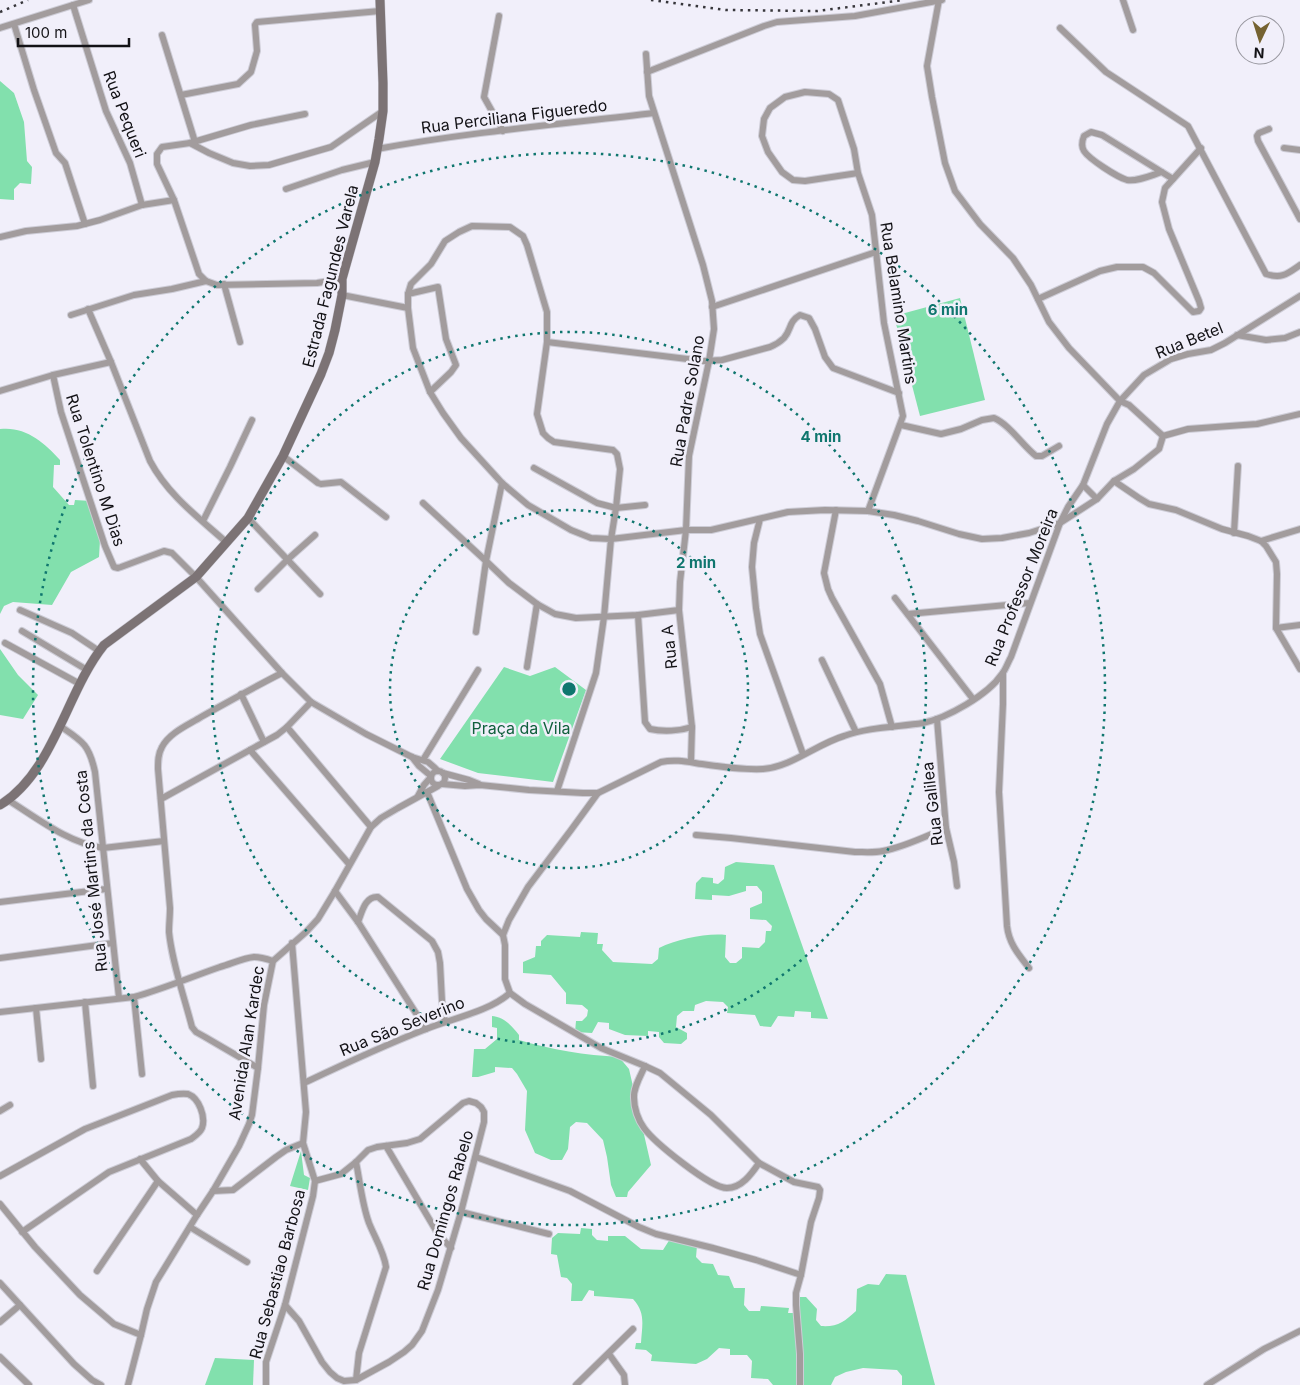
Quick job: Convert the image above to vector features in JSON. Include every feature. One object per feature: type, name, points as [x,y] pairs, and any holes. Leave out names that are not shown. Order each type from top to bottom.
[{"type":"street","points":[[0,28],[90,0]]},
{"type":"street","name":"Estrada Fagundes Varela","points":[[4,802],[23,785],[35,770],[60,726],[87,670],[104,644],[196,577],[248,518],[282,456],[321,374],[335,330],[342,294],[342,279],[377,150],[384,83],[380,0]]},
{"type":"street","points":[[1123,0],[1133,30]]},
{"type":"street","points":[[647,72],[777,22],[854,16],[940,1],[927,66],[945,163],[955,191],[980,224],[1013,258],[1031,284],[1049,322],[1069,348],[1120,400],[1129,405],[1163,436]]},
{"type":"street","name":"Rua Pequeri","points":[[73,5],[106,111],[130,163],[142,205]]},
{"type":"street","points":[[181,95],[238,84],[251,72],[257,51],[255,25],[257,22],[380,11]]},
{"type":"street","points":[[499,16],[484,97],[503,131]]},
{"type":"street","points":[[14,24],[56,153],[65,163],[86,224]]},
{"type":"street","points":[[1060,28],[1106,72],[1188,126],[1266,274],[1275,277],[1286,274],[1300,265]]},
{"type":"street","points":[[162,36],[181,95],[192,143]]},
{"type":"street","name":"Rua Padre Solano","points":[[646,54],[649,96],[703,266],[712,307],[714,328],[710,361],[690,456],[686,530]]},
{"type":"street","points":[[805,92],[829,94],[838,100],[854,150],[858,173],[805,181],[793,180],[782,172],[768,152],[762,136],[764,119],[770,108],[786,97],[805,92]]},
{"type":"street","points":[[192,143],[233,163],[250,166],[269,165],[331,147],[382,111]]},
{"type":"street","name":"Rua Perciliana Figueredo","points":[[377,150],[424,141],[654,113]]},
{"type":"street","points":[[206,282],[199,274],[174,200],[157,164],[157,154],[162,147],[192,143],[251,125],[305,114]]},
{"type":"street","points":[[1269,129],[1259,133],[1257,136],[1258,141],[1300,219]]},
{"type":"street","points":[[1162,172],[1127,180],[1097,164],[1085,152],[1082,143],[1084,136],[1091,132],[1102,135],[1162,172],[1173,179]]},
{"type":"street","points":[[1038,299],[1100,271],[1117,267],[1143,267],[1154,273],[1193,312],[1199,311],[1201,308],[1199,301],[1169,229],[1162,202],[1165,188],[1201,148]]},
{"type":"street","points":[[1284,148],[1300,150]]},
{"type":"street","points":[[286,189],[342,170],[375,162]]},
{"type":"street","name":"Rua Belamino Martins","points":[[858,173],[872,215],[884,323],[903,416],[868,511]]},
{"type":"street","points":[[0,237],[26,230],[77,226],[142,205],[174,200]]},
{"type":"street","points":[[557,791],[596,673],[604,617],[611,539],[620,469],[615,451],[554,442],[543,433],[537,414],[547,342],[547,312],[523,236],[510,227],[472,226],[460,232],[445,241],[431,264],[411,284],[408,294],[413,348],[430,392],[461,438],[502,483],[528,505],[571,530],[591,538],[611,539],[686,530],[711,530],[788,512],[836,510],[868,511],[894,515],[982,539],[1002,538],[1029,533],[1060,523],[1096,500],[1114,481],[1134,469],[1158,449],[1163,436]]},
{"type":"street","points":[[712,307],[876,252]]},
{"type":"street","points":[[71,314],[134,295],[206,282],[217,284],[317,283],[342,279]]},
{"type":"street","points":[[224,284],[240,342]]},
{"type":"street","points":[[408,294],[438,288],[446,339],[456,365],[430,392]]},
{"type":"street","points":[[342,294],[408,308]]},
{"type":"street","name":"Rua Betel","points":[[1120,400],[1144,375],[1171,359],[1210,350],[1300,296]]},
{"type":"street","points":[[88,309],[150,461],[157,473],[171,492],[226,542]]},
{"type":"street","points":[[547,342],[704,361],[722,360],[775,345],[784,338],[794,319],[800,315],[809,318],[815,329],[824,357],[833,368],[899,393]]},
{"type":"street","points":[[1237,335],[1266,340],[1285,338],[1300,332]]},
{"type":"street","points":[[0,390],[53,375],[111,362]]},
{"type":"street","name":"Rua Tolentino M Dias","points":[[53,375],[61,412],[105,546],[114,567],[121,568],[164,551],[172,553],[196,577]]},
{"type":"street","name":"Rua Professor Moreira","points":[[440,785],[480,785],[530,790],[598,793],[661,762],[670,760],[691,761],[740,769],[771,768],[856,732],[937,720],[958,709],[994,683],[1003,673],[1011,657],[1060,523],[1083,485],[1107,424],[1120,400]]},
{"type":"street","points":[[1163,436],[1188,429],[1257,424],[1300,414]]},
{"type":"street","points":[[900,426],[940,434],[961,430],[982,420],[994,418],[1001,421],[1036,456],[1042,456],[1060,446]]},
{"type":"street","points":[[203,521],[252,420]]},
{"type":"street","points":[[282,456],[318,483],[341,482],[386,517]]},
{"type":"street","points":[[1234,533],[1238,466]]},
{"type":"street","points":[[534,468],[598,504],[616,508],[645,506]]},
{"type":"street","points":[[1114,481],[1149,504],[1176,510],[1234,533],[1261,541],[1266,546],[1276,562],[1276,628],[1300,669]]},
{"type":"street","points":[[476,632],[486,561],[502,483]]},
{"type":"street","points":[[1083,485],[1096,500]]},
{"type":"street","points":[[422,503],[509,583],[536,604],[555,614],[576,618],[638,615],[679,610]]},
{"type":"street","points":[[836,510],[824,573],[825,580],[832,598],[880,684],[892,727]]},
{"type":"street","points":[[248,518],[320,594]]},
{"type":"street","points":[[760,519],[754,543],[752,567],[760,634],[803,754]]},
{"type":"street","points":[[1261,541],[1300,529]]},
{"type":"street","name":"Rua A","points":[[686,530],[679,610],[692,727],[691,761]]},
{"type":"street","points":[[258,589],[315,535]]},
{"type":"street","points":[[196,577],[282,673],[312,702],[366,734],[412,758],[432,764],[445,778],[444,783],[418,796]]},
{"type":"street","points":[[895,598],[973,699]]},
{"type":"street","points":[[908,614],[1030,603]]},
{"type":"street","points":[[527,667],[536,604]]},
{"type":"street","points":[[20,610],[72,633],[99,651]]},
{"type":"street","points":[[638,615],[645,722],[650,729],[656,730],[687,729],[692,727]]},
{"type":"street","points":[[1276,628],[1300,625]]},
{"type":"street","points":[[22,631],[87,670]]},
{"type":"street","points":[[5,643],[80,684]]},
{"type":"street","points":[[822,660],[856,732]]},
{"type":"street","points":[[423,760],[478,670]]},
{"type":"street","points":[[258,1068],[204,1037],[194,1029],[179,982],[170,939],[170,908],[158,756],[162,746],[169,737],[179,730],[240,694],[282,673]]},
{"type":"street","points":[[1003,673],[1004,704],[999,792],[1007,926],[1014,950],[1030,968]]},
{"type":"street","points":[[240,694],[264,742]]},
{"type":"street","points":[[161,799],[277,735],[312,702]]},
{"type":"street","name":"Rua Galilea","points":[[937,720],[946,828],[954,862],[956,886]]},
{"type":"street","name":"Rua José Martins da Costa","points":[[60,726],[82,741],[92,757],[119,998]]},
{"type":"street","points":[[287,727],[371,827]]},
{"type":"street","points":[[250,750],[350,864]]},
{"type":"street","points":[[412,758],[431,776],[433,784],[440,785]]},
{"type":"street","points":[[418,796],[431,776],[435,772],[440,772]]},
{"type":"street","name":"Rua Professor Moreira","points":[[440,772],[480,785]]},
{"type":"street","points":[[427,792],[466,889],[486,919],[503,935]]},
{"type":"street","points":[[598,793],[528,887],[514,910],[503,935],[505,945],[505,980],[510,993],[525,1004],[601,1048],[660,1073],[711,1115],[759,1163],[794,1182],[818,1187],[820,1198],[811,1222],[796,1293],[800,1385]]},
{"type":"street","name":"Avenida Alan Kardec","points":[[128,1385],[147,1309],[156,1282],[213,1191],[239,1146],[249,1124],[258,1068],[264,1005],[273,961],[318,919],[336,892],[371,827],[381,818],[418,796]]},
{"type":"street","points":[[4,802],[87,845],[103,848],[164,841]]},
{"type":"street","points":[[696,835],[870,852],[899,846],[946,828]]},
{"type":"street","points":[[0,902],[106,889]]},
{"type":"street","points":[[336,892],[358,922],[426,1029]]},
{"type":"street","points":[[358,922],[365,904],[372,897],[378,897],[432,941],[438,952],[440,963],[445,1022]]},
{"type":"street","name":"Rua Sebastiao Barbosa","points":[[266,1385],[266,1362],[285,1305],[316,1181],[303,1142],[306,1112],[292,943]]},
{"type":"street","points":[[0,958],[113,944]]},
{"type":"street","points":[[0,1012],[134,997],[251,958],[260,957],[273,961]]},
{"type":"street","name":"Rua São Severino","points":[[304,1082],[367,1053],[494,1004],[510,993]]},
{"type":"street","points":[[134,997],[142,1074]]},
{"type":"street","points":[[85,1002],[93,1086]]},
{"type":"street","points":[[36,1008],[41,1059]]},
{"type":"street","points":[[645,1066],[634,1096],[637,1113],[640,1122],[649,1134],[674,1156],[710,1182],[727,1188],[740,1184],[749,1177],[759,1163]]},
{"type":"street","points":[[0,1176],[84,1129],[172,1095],[188,1094],[194,1098],[202,1111],[202,1129],[197,1135],[109,1172],[22,1232]]},
{"type":"street","name":"Rua Domingos Rabelo","points":[[316,1181],[341,1174],[368,1150],[376,1146],[407,1144],[420,1139],[463,1103],[469,1101],[476,1103],[484,1112],[484,1122],[476,1157],[451,1248],[438,1290],[422,1331],[412,1345],[404,1352],[353,1381]]},
{"type":"street","points":[[0,1111],[10,1105]]},
{"type":"street","points":[[213,1191],[233,1190],[286,1150],[303,1142]]},
{"type":"street","points":[[386,1146],[438,1234],[451,1248]]},
{"type":"street","points":[[476,1157],[570,1191],[656,1234],[739,1255],[801,1275]]},
{"type":"street","points":[[140,1159],[158,1181],[197,1215]]},
{"type":"street","points":[[285,1305],[299,1321],[322,1362],[337,1378],[353,1381],[359,1353],[386,1268],[385,1260],[364,1208],[356,1162]]},
{"type":"street","points":[[97,1271],[158,1181]]},
{"type":"street","points":[[0,1204],[22,1232],[80,1295],[114,1324],[141,1335]]},
{"type":"street","points":[[461,1212],[549,1234]]},
{"type":"street","points":[[190,1227],[247,1262]]},
{"type":"street","points":[[0,1283],[74,1364],[92,1380],[101,1385]]},
{"type":"street","points":[[0,1322],[20,1305]]},
{"type":"street","points":[[576,1385],[633,1329]]},
{"type":"street","points":[[1207,1385],[1264,1349],[1300,1331]]},
{"type":"street","points":[[609,1354],[624,1375],[625,1385]]},
{"type":"street","points":[[0,1357],[29,1385]]},
{"type":"green space","points":[[0,81],[14,93],[24,122],[27,161],[32,167],[31,184],[20,183],[14,189],[14,200],[0,199]]},
{"type":"green space","points":[[960,298],[985,400],[920,416],[894,316]]},
{"type":"green space","points":[[0,429],[18,430],[26,433],[41,441],[60,460],[60,465],[54,465],[53,487],[69,505],[74,505],[75,500],[91,501],[100,540],[99,557],[71,572],[52,605],[13,602],[4,606],[0,614]]},
{"type":"green space","points":[[0,649],[18,675],[38,695],[23,719],[0,715]]},
{"type":"green space","name":"Praça da Vila","points":[[504,667],[530,676],[555,667],[586,690],[553,782],[478,773],[440,759]]},
{"type":"green space","points":[[736,862],[774,865],[828,1019],[811,1018],[811,1012],[795,1011],[794,1017],[778,1016],[771,1027],[760,1026],[755,1015],[727,1013],[728,1007],[723,1002],[706,1001],[695,1005],[694,1011],[683,1011],[677,1016],[676,1027],[687,1033],[687,1039],[681,1044],[664,1043],[659,1037],[659,1032],[648,1031],[648,1036],[625,1035],[609,1029],[609,1023],[598,1022],[592,1033],[575,1032],[576,1021],[582,1021],[587,1016],[588,1010],[582,1005],[566,1004],[566,993],[551,975],[523,973],[523,962],[535,957],[536,946],[541,946],[541,941],[547,935],[580,937],[581,932],[598,933],[597,944],[603,944],[602,950],[613,962],[652,964],[658,959],[659,948],[683,939],[726,935],[725,957],[730,963],[736,963],[742,958],[742,947],[759,948],[765,942],[766,931],[771,931],[772,926],[766,920],[750,919],[750,908],[762,903],[762,892],[757,886],[746,886],[746,891],[729,896],[712,895],[712,900],[695,899],[696,883],[702,877],[713,878],[713,883],[718,884],[724,879],[725,867]]},
{"type":"green space","points":[[492,1016],[500,1018],[511,1025],[519,1035],[519,1040],[569,1052],[619,1057],[629,1069],[651,1165],[628,1192],[627,1197],[616,1197],[611,1185],[603,1140],[587,1123],[576,1122],[570,1127],[568,1149],[562,1160],[551,1160],[535,1153],[525,1130],[527,1091],[512,1068],[495,1067],[495,1072],[472,1077],[474,1049],[485,1049],[497,1039],[497,1028],[492,1027]]},
{"type":"green space","points":[[301,1151],[304,1175],[310,1178],[308,1190],[290,1186]]},
{"type":"green space","points":[[581,1228],[592,1229],[592,1235],[597,1240],[608,1241],[608,1236],[625,1236],[641,1249],[663,1250],[670,1239],[697,1246],[696,1257],[702,1263],[713,1264],[718,1275],[729,1276],[734,1288],[745,1288],[744,1305],[749,1311],[760,1311],[761,1306],[789,1308],[788,1313],[794,1313],[800,1308],[800,1297],[806,1297],[817,1309],[816,1320],[821,1326],[832,1326],[840,1323],[856,1311],[857,1289],[868,1284],[879,1285],[886,1274],[906,1275],[935,1385],[902,1385],[902,1376],[897,1370],[863,1368],[835,1377],[831,1385],[773,1385],[768,1379],[751,1378],[752,1361],[747,1355],[730,1355],[730,1349],[719,1348],[707,1359],[696,1364],[651,1361],[652,1355],[646,1350],[635,1349],[636,1343],[641,1343],[642,1314],[633,1299],[594,1296],[594,1291],[589,1290],[582,1301],[571,1301],[572,1284],[567,1278],[561,1277],[557,1255],[551,1254],[552,1238],[558,1233],[580,1234]]},
{"type":"green space","points":[[215,1358],[254,1360],[253,1385],[205,1385]]},
{"type":"railway","points":[[0,12],[28,0]]},
{"type":"railway","points":[[651,0],[726,10],[817,11],[904,0]]}]
